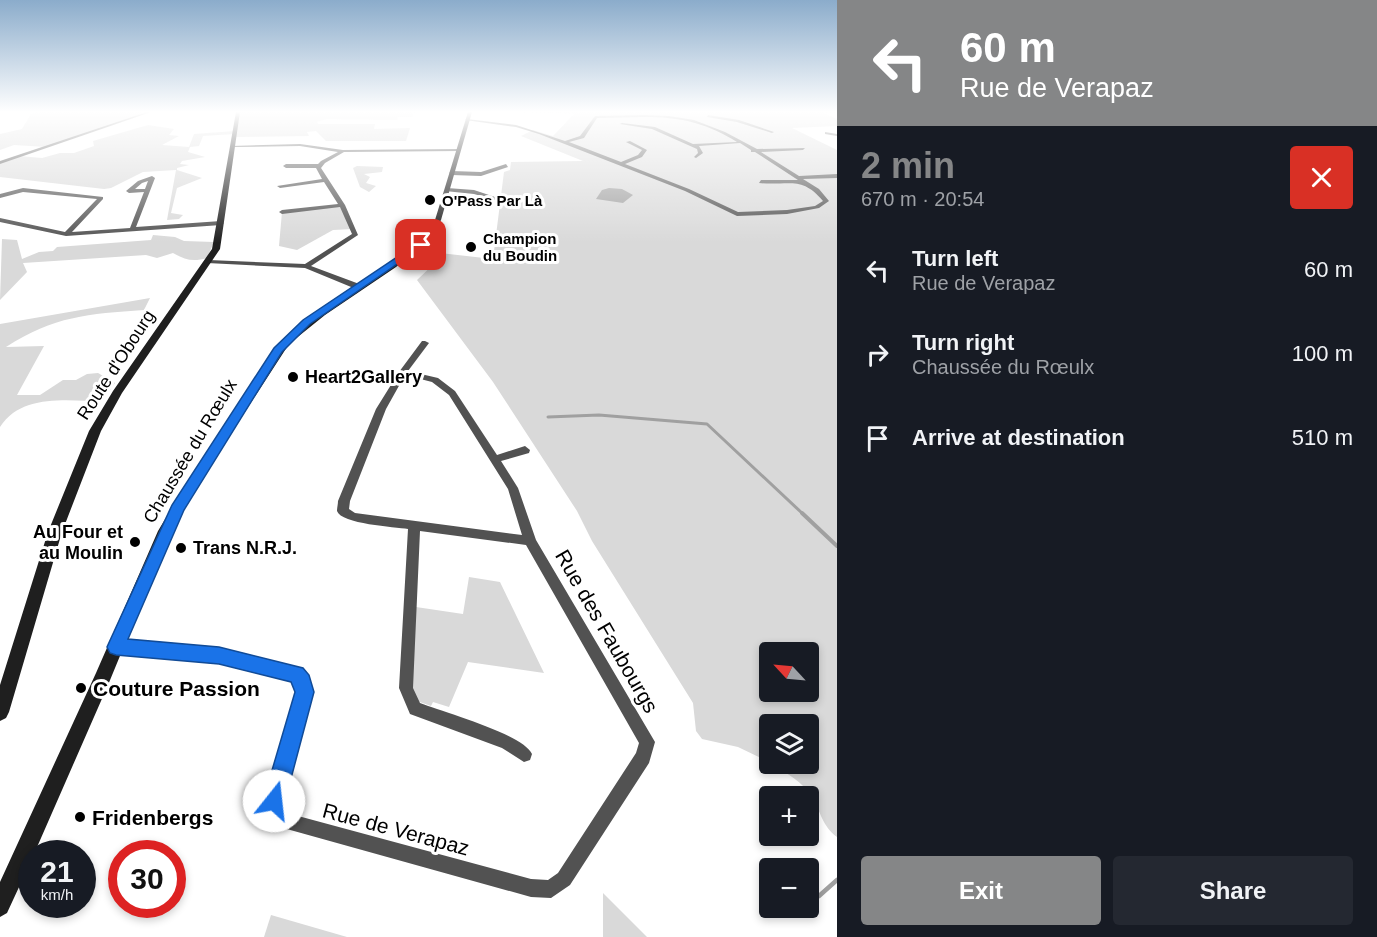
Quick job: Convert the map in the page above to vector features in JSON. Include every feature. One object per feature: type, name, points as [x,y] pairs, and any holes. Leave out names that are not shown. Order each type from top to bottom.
[{"type":"main road","name":"Route d'Obourg","points":[[0,712],[55,532],[86,449],[117,393],[218,246],[231,156]]},
{"type":"main road","name":"Chaussée du Rœulx","points":[[0,906],[177,508],[272,358],[298,328],[428,238],[436,226],[457,156]]},
{"type":"street","points":[[0,163],[21,156]]},
{"type":"street","points":[[286,166],[319,166],[335,156]]},
{"type":"street","points":[[600,156],[687,190],[740,218]]},
{"type":"street","points":[[621,164],[640,156]]},
{"type":"street","points":[[760,156],[803,182],[822,195],[826,201]]},
{"type":"street","points":[[306,266],[355,235],[342,205],[319,166]]},
{"type":"street","points":[[452,172],[481,174],[506,166]]},
{"type":"street","points":[[796,178],[837,176]]},
{"type":"street","points":[[280,186],[326,180]]},
{"type":"street","points":[[761,183],[803,182]]},
{"type":"street","points":[[132,230],[148,189]]},
{"type":"street","points":[[0,196],[23,190],[101,198],[66,234]]},
{"type":"street","points":[[447,190],[474,192],[498,199]]},
{"type":"street","points":[[731,213],[744,215],[787,212],[817,207],[826,201],[837,201]]},
{"type":"street","points":[[282,212],[342,205]]},
{"type":"street","points":[[0,219],[66,234],[221,223]]},
{"type":"street","points":[[209,262],[306,266],[359,287]]},
{"type":"street","name":"Rue des Faubourgs","points":[[425,343],[403,372],[381,409],[344,501],[343,511],[354,517],[530,541]]},
{"type":"street","name":"Rue des Faubourgs","points":[[403,372],[435,380],[447,387],[513,488],[530,541],[647,742]]},
{"type":"street","points":[[494,459],[525,450]]},
{"type":"street","points":[[414,525],[406,688],[415,709],[507,742],[525,754]]},
{"type":"street","name":"Rue de Verapaz","points":[[116,647],[219,655],[297,674],[303,682],[305,692],[274,801],[274,808],[282,820],[531,888],[551,889],[564,879],[643,757],[647,742]]},
{"type":"shaded area","points":[[19,156],[42,158],[50,156],[205,157],[182,161],[180,164],[189,165],[177,168],[177,170],[202,178],[177,188],[171,213],[183,215],[179,219],[167,220],[176,170],[143,172],[111,188],[104,189],[0,177],[0,163]]},
{"type":"shaded area","points":[[570,156],[837,156],[837,837],[825,823],[819,811],[819,786],[803,786],[788,774],[819,774],[819,714],[759,714],[759,757],[738,747],[702,739],[696,731],[693,703],[592,541],[577,511],[493,382],[417,280],[438,260],[440,253],[493,259],[504,172],[510,170],[511,162],[583,161]]},
{"type":"shaded area","points":[[357,166],[383,167],[382,172],[364,174],[370,177],[366,183],[376,186],[369,192],[360,187],[353,168]]},
{"type":"shaded area","points":[[622,189],[633,195],[623,203],[596,199],[602,190]]},
{"type":"shaded area","points":[[342,205],[353,229],[333,230],[297,250],[279,246],[282,212]]},
{"type":"shaded area","points":[[153,235],[175,237],[184,241],[214,242],[207,258],[197,260],[185,259],[173,253],[157,258],[146,255],[23,263],[27,272],[0,300],[2,239],[17,240],[22,259],[39,252],[53,251],[57,247],[151,240]]},
{"type":"shaded area","points":[[150,298],[144,310],[72,318],[40,329],[6,347],[44,346],[17,395],[40,395],[63,380],[76,380],[87,374],[98,373],[115,383],[102,401],[60,400],[33,404],[9,416],[0,427],[0,324]]},
{"type":"shaded area","points":[[469,577],[500,582],[544,673],[468,662],[449,707],[433,702],[431,706],[417,701],[412,687],[416,607],[463,614]]},
{"type":"shaded area","points":[[603,893],[647,937],[603,937]]},
{"type":"shaded area","points":[[271,915],[347,937],[264,937]]},
{"type":"waterway","points":[[548,417],[599,415],[707,424],[803,514]]},
{"type":"waterway","points":[[802,513],[837,546]]},
{"type":"waterway","points":[[819,896],[837,880]]},
{"type":"place","name":"O'Pass Par Là","points":[[430,200]]},
{"type":"place","name":"Champion du Boudin","points":[[471,247]]},
{"type":"place","name":"Heart2Gallery","points":[[293,377]]},
{"type":"place","name":"Au Four et au Moulin","points":[[135,542]]},
{"type":"place","name":"Trans N.R.J.","points":[[181,548]]},
{"type":"place","name":"Couture Passion","points":[[81,688]]},
{"type":"place","name":"Fridenbergs","points":[[80,817]]},
{"type":"route","points":[[274,801],[305,692],[303,682],[297,674],[219,655],[116,647],[177,508],[272,358],[298,328],[421,245]]}]
